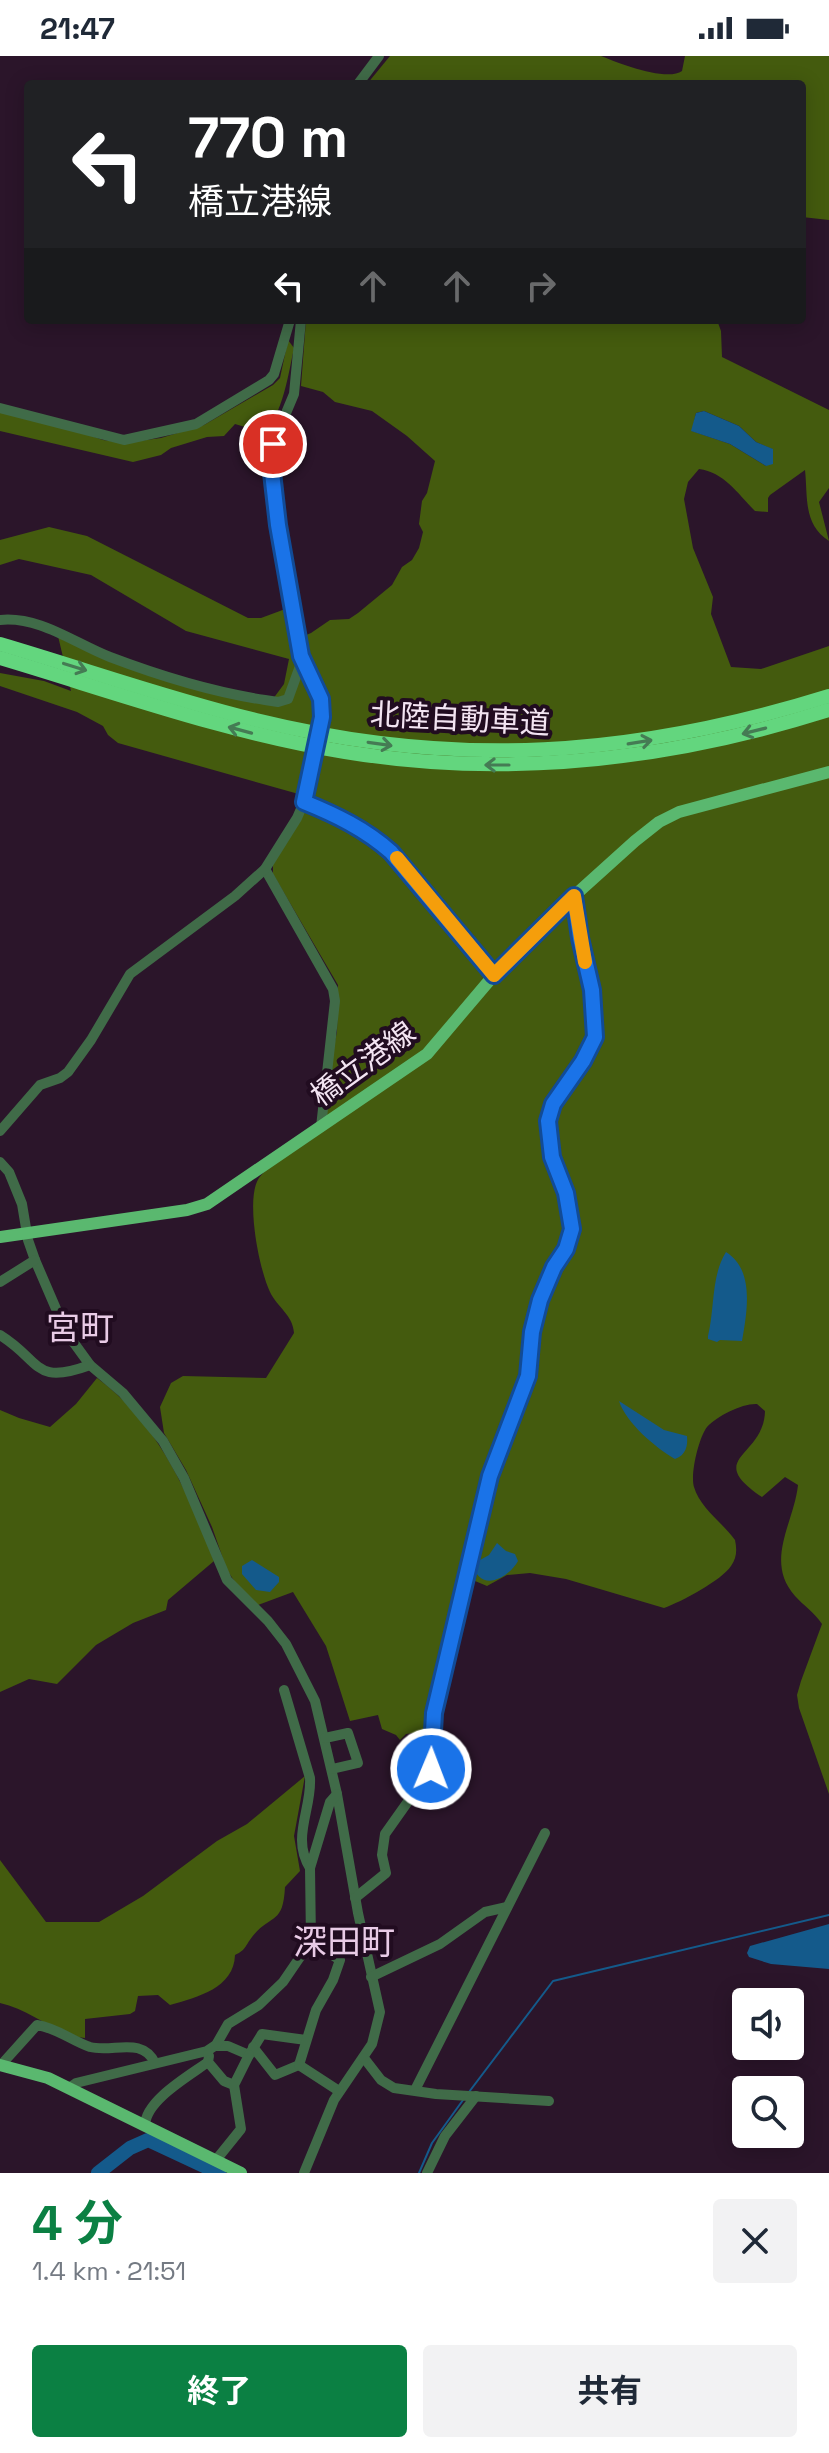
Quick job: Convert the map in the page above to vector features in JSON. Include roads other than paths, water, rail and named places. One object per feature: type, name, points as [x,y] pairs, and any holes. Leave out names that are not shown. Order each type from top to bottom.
[{"type":"highway","name":"北陸自動車道","points":[[0,644],[257,721],[347,739],[437,750],[530,752],[621,745],[715,727],[829,696]]},
{"type":"highway","name":"北陸自動車道","points":[[0,658],[252,733],[343,752],[441,764],[531,765],[627,757],[720,740],[829,710]]},
{"type":"main road","name":"橋立港線","points":[[0,1237],[187,1210],[207,1204],[427,1054],[494,975],[574,896],[659,822],[679,812],[829,772]]},
{"type":"main road","points":[[0,2065],[48,2078],[241,2173]]},
{"type":"street","points":[[361,80],[379,56]]},
{"type":"street","points":[[0,408],[124,440],[196,424],[269,380],[274,374],[289,324]]},
{"type":"street","points":[[0,1131],[40,1085],[68,1072],[130,974],[235,896],[265,869],[304,802],[322,717],[321,699],[304,662],[287,581],[271,464],[273,444],[294,394],[301,324]]},
{"type":"street","points":[[0,620],[17,619],[38,624],[108,656],[166,676],[278,702],[288,699],[304,662]]},
{"type":"street","points":[[304,802],[349,821],[371,834],[391,852],[494,975]]},
{"type":"street","points":[[265,869],[333,989],[334,1011],[321,1127]]},
{"type":"street","points":[[355,1898],[386,1873],[382,1855],[385,1834],[431,1769],[434,1713],[488,1485],[502,1438],[528,1376],[532,1332],[540,1300],[570,1237],[571,1211],[552,1157],[548,1121],[553,1104],[583,1061],[595,1037],[592,990],[574,896]]},
{"type":"street","points":[[0,1162],[9,1172],[22,1204],[35,1260],[60,1320],[90,1365],[123,1393],[173,1456],[207,1528],[227,1580],[286,1644],[315,1701],[332,1769],[371,1977],[378,1994],[380,2021],[364,2058],[330,2107],[304,2173]]},
{"type":"street","points":[[0,1282],[35,1260]]},
{"type":"street","points":[[0,1335],[16,1344],[36,1365],[52,1374],[68,1373],[90,1365]]},
{"type":"street","points":[[284,1690],[310,1778],[311,1788],[301,1836],[304,1859],[310,1868]]},
{"type":"street","points":[[325,1738],[348,1728],[358,1763],[332,1769]]},
{"type":"street","points":[[145,2125],[147,2113],[159,2099],[208,2062],[212,2048],[228,2024],[259,2005],[283,1982],[311,1941],[310,1868],[330,1802],[337,1794]]},
{"type":"street","points":[[415,2090],[545,1833]]},
{"type":"street","points":[[371,1977],[440,1944],[485,1912],[507,1907]]},
{"type":"street","points":[[299,2065],[316,2010],[340,1960],[311,1941]]},
{"type":"street","points":[[0,2065],[37,2025],[95,2048],[138,2048],[149,2053],[155,2063]]},
{"type":"street","points":[[216,2160],[241,2129],[234,2085],[262,2034],[306,2040]]},
{"type":"street","points":[[69,2088],[76,2083],[228,2046],[251,2051],[275,2075],[299,2065]]},
{"type":"street","points":[[364,2058],[385,2084],[399,2089],[549,2101]]},
{"type":"street","points":[[208,2062],[224,2081],[234,2085]]},
{"type":"street","points":[[299,2065],[339,2091]]},
{"type":"street","points":[[427,2173],[445,2136],[476,2096]]},
{"type":"water","points":[[704,411],[739,426],[756,442],[773,449],[773,464],[766,466],[730,444],[691,431],[696,413]]},
{"type":"water","points":[[726,1252],[735,1260],[745,1280],[746,1317],[742,1341],[717,1342],[708,1339],[708,1336],[716,1281]]},
{"type":"water","points":[[619,1401],[664,1430],[687,1436],[684,1453],[675,1459],[659,1448],[635,1426]]},
{"type":"water","points":[[497,1543],[515,1554],[518,1561],[501,1578],[487,1581],[476,1573],[473,1564],[489,1555]]},
{"type":"water","points":[[252,1560],[279,1577],[279,1582],[270,1592],[256,1590],[242,1574],[242,1566]]},
{"type":"water","points":[[829,1924],[829,1969],[771,1964],[749,1957],[747,1953],[750,1946]]},
{"type":"waterway","points":[[469,2092],[553,1981],[829,1915]]},
{"type":"waterway","points":[[419,2173],[432,2143],[463,2100]]},
{"type":"waterway","points":[[98,2173],[130,2148],[148,2140],[219,2173]]},
{"type":"district","name":"宮町","points":[[80,1328]]},
{"type":"district","name":"深田町","points":[[344,1942]]}]
